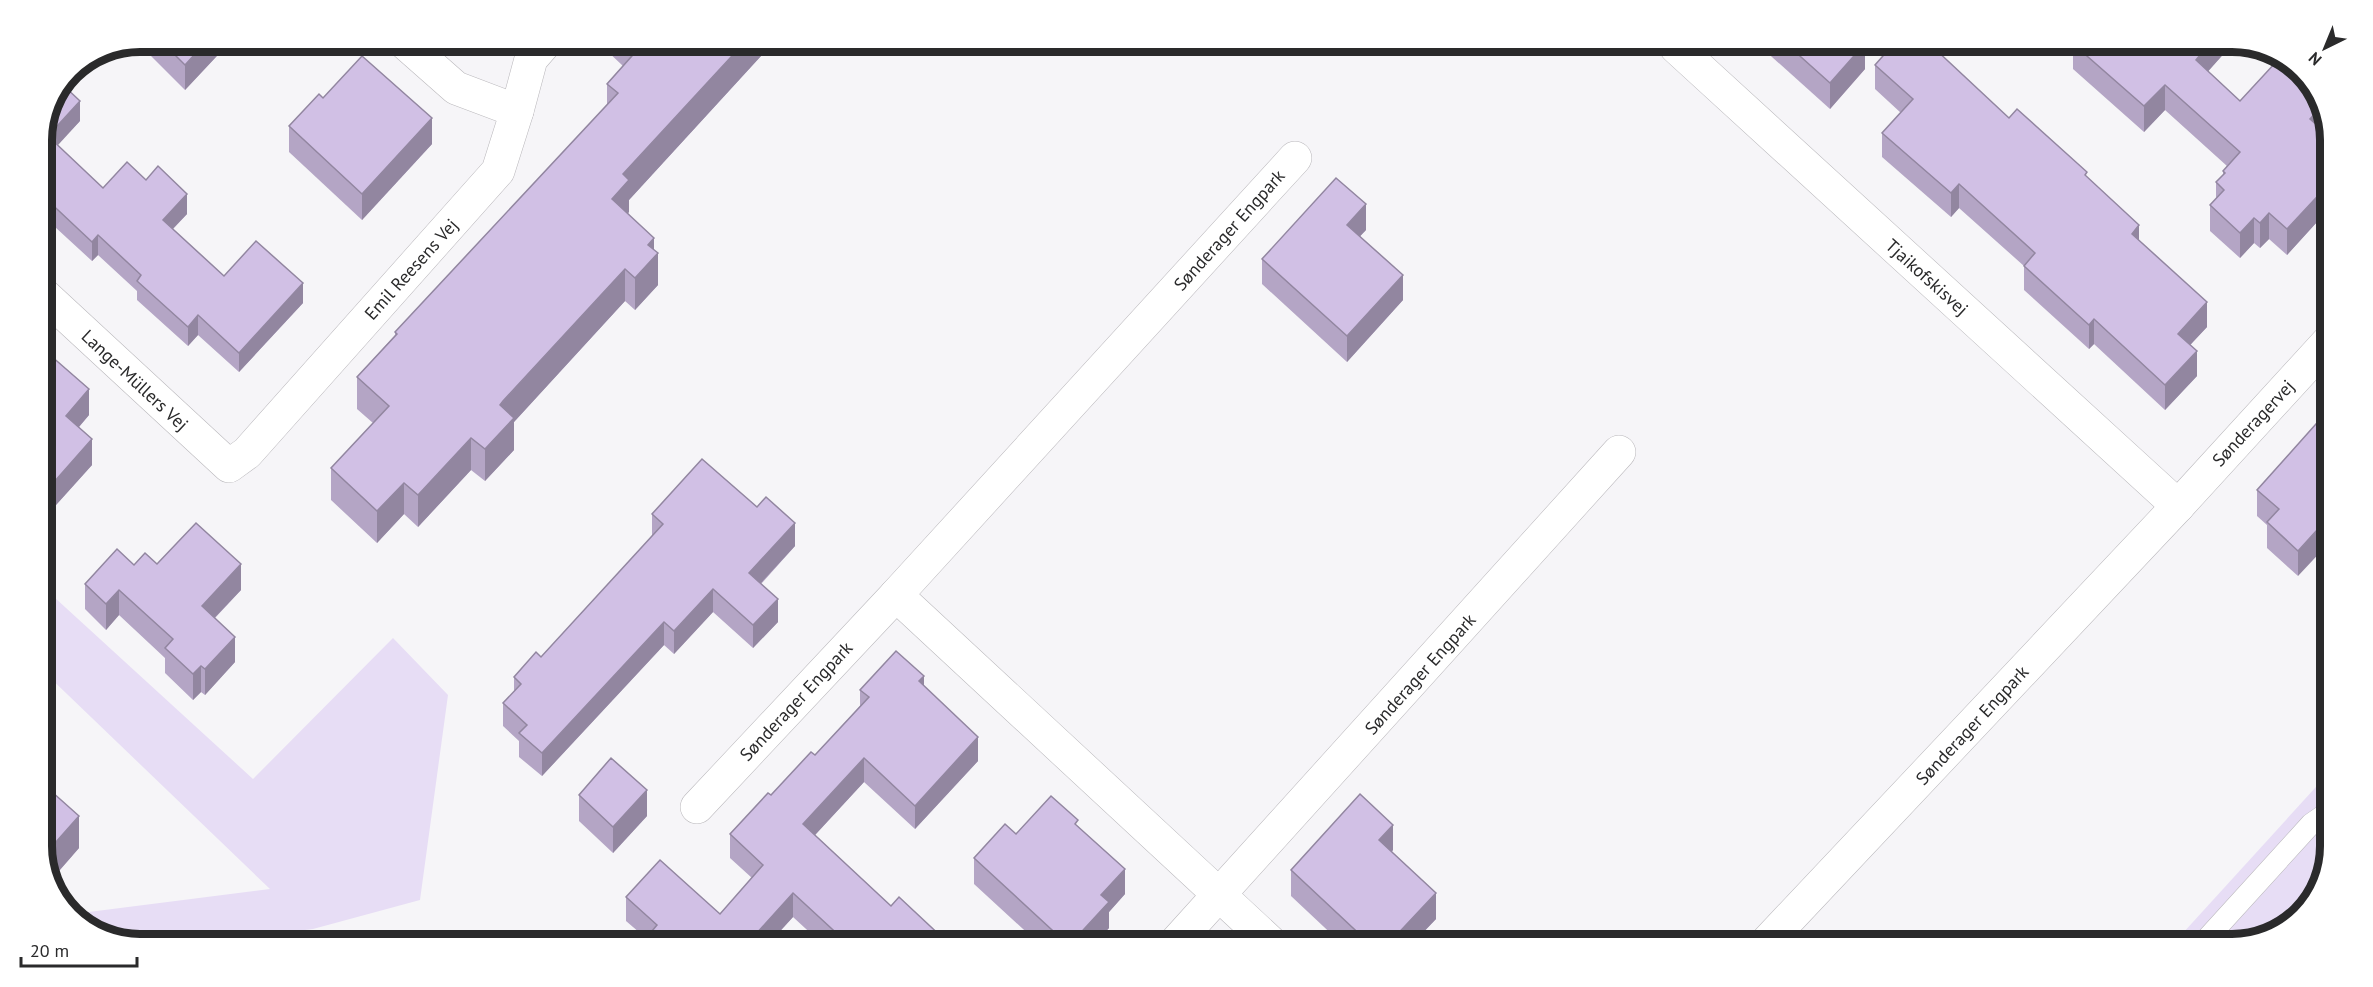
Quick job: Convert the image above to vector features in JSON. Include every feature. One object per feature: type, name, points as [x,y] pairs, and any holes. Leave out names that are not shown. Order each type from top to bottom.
[{"type":"street","points":[[416,53],[456,88],[518,111]]},
{"type":"street","name":"Emil Reesens Vej","points":[[229,465],[247,453],[498,171],[518,111],[531,59],[536,53]]},
{"type":"street","name":"Tjaikofskisvej","points":[[1683,53],[2178,506]]},
{"type":"street","name":"Sønderager Engpark","points":[[697,807],[896,595],[1295,158]]},
{"type":"street","name":"Lange-Müllers Vej","points":[[53,304],[229,465]]},
{"type":"street","name":"Sønderagervej","points":[[2178,506],[2320,353]]},
{"type":"street","name":"Sønderager Engpark","points":[[1184,934],[1619,452]]},
{"type":"street","name":"Sønderager Engpark","points":[[1774,934],[2178,506]]},
{"type":"street","points":[[896,595],[1261,934]]},
{"type":"lane","points":[[2211,934],[2311,824],[2320,818]]},
{"type":"shaded area","points":[[53,596],[253,779],[393,638],[448,695],[420,900],[313,929],[273,934],[123,933],[107,928],[83,913],[270,889],[53,681]]},
{"type":"shaded area","points":[[2320,782],[2319,864],[2314,880],[2302,900],[2281,920],[2266,928],[2244,934],[2182,934]]},
{"type":"building","points":[[173,53],[196,53],[185,65]]},
{"type":"building","points":[[635,53],[735,53],[623,174],[629,180],[612,199],[654,238],[648,245],[658,253],[635,278],[625,269],[503,401],[500,405],[514,418],[485,449],[471,438],[418,495],[404,483],[377,511],[331,468],[389,406],[357,377],[397,334],[395,332],[618,93],[607,84]]},
{"type":"building","points":[[1797,53],[1857,53],[1830,83]]},
{"type":"building","points":[[1886,53],[1939,53],[2009,118],[2017,109],[2087,172],[2085,175],[2139,225],[2132,234],[2207,302],[2178,334],[2197,351],[2165,385],[2094,319],[2089,325],[2024,266],[2035,253],[1959,184],[1951,193],[1882,133],[1913,99],[1875,65]]},
{"type":"building","points":[[2084,53],[2202,53],[2196,60],[2240,101],[2276,64],[2295,78],[2314,107],[2316,113],[2310,119],[2319,127],[2320,194],[2287,229],[2269,213],[2260,223],[2254,218],[2240,233],[2210,205],[2224,190],[2216,182],[2240,152],[2165,85],[2144,106]]},
{"type":"building","points":[[362,56],[432,118],[362,194],[289,126],[319,94],[323,98]]},
{"type":"building","points":[[69,91],[80,101],[54,129],[62,102]]},
{"type":"building","points":[[53,141],[103,188],[127,162],[146,180],[158,166],[187,194],[163,220],[224,276],[256,241],[303,283],[239,353],[198,315],[188,327],[137,281],[141,275],[98,235],[92,242],[53,205]]},
{"type":"building","points":[[1336,178],[1366,204],[1347,225],[1403,275],[1347,336],[1262,259]]},
{"type":"building","points":[[53,358],[89,389],[66,416],[92,439],[53,483]]},
{"type":"building","points":[[2320,419],[2320,527],[2298,551],[2267,522],[2279,509],[2257,490]]},
{"type":"building","points":[[702,459],[757,507],[766,497],[795,523],[749,573],[778,599],[753,625],[713,589],[674,631],[664,622],[542,753],[519,733],[527,725],[503,703],[521,684],[514,677],[536,652],[541,657],[663,524],[652,514]]},
{"type":"building","points":[[196,523],[241,564],[202,606],[235,637],[205,669],[201,666],[193,674],[165,648],[173,639],[119,590],[106,604],[85,584],[117,549],[134,565],[145,553],[157,564]]},
{"type":"building","points":[[896,651],[924,676],[919,681],[978,737],[915,806],[864,758],[803,824],[891,906],[899,897],[939,934],[837,934],[793,893],[756,934],[655,934],[652,931],[657,925],[626,897],[660,860],[720,914],[763,865],[730,834],[811,752],[815,755],[869,697],[860,690]]},
{"type":"building","points":[[611,758],[647,790],[613,827],[579,795]]},
{"type":"building","points":[[53,793],[79,816],[53,845]]},
{"type":"building","points":[[1360,794],[1393,825],[1379,840],[1436,893],[1398,934],[1359,934],[1291,870]]},
{"type":"building","points":[[1051,796],[1078,820],[1075,824],[1125,869],[1101,895],[1109,902],[1079,934],[1056,934],[974,858],[1005,824],[1016,834]]}]
